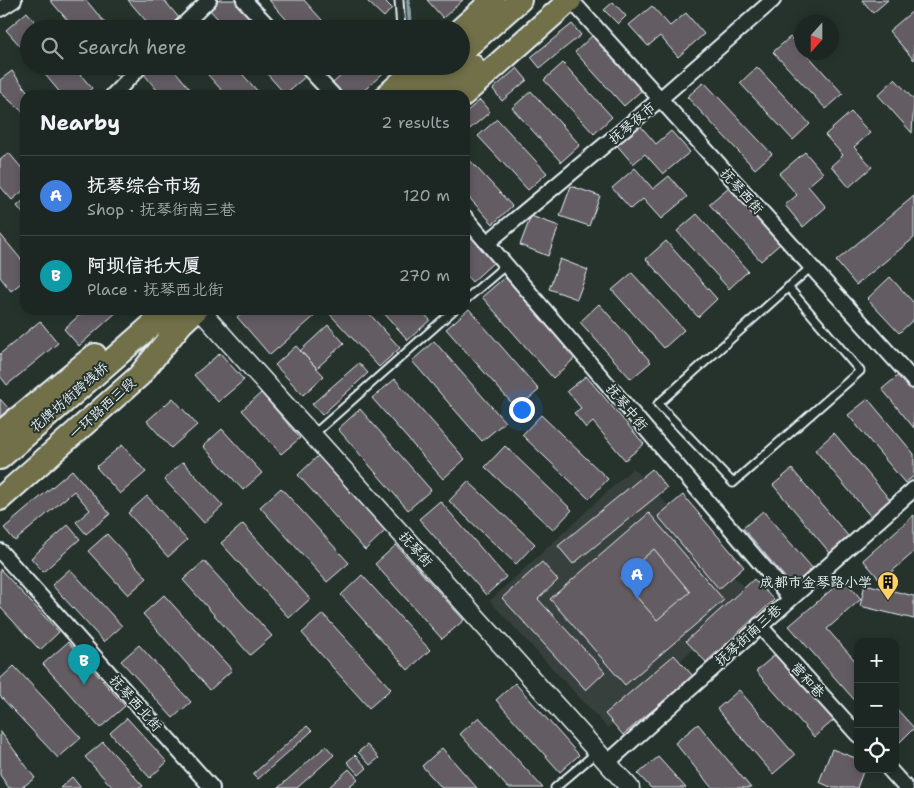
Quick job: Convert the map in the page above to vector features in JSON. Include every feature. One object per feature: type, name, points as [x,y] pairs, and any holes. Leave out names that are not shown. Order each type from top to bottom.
[{"type":"main road","points":[[470,21],[493,0]]},
{"type":"main road","points":[[470,44],[520,0]]},
{"type":"main road","points":[[470,68],[546,0]]},
{"type":"main road","points":[[469,90],[570,0]]},
{"type":"main road","points":[[446,90],[462,75]]},
{"type":"main road","points":[[393,90],[410,77]]},
{"type":"main road","points":[[0,433],[132,324],[173,315]]},
{"type":"main road","points":[[121,363],[180,315]]},
{"type":"main road","name":"一环路西三段","points":[[0,499],[139,376],[181,315]]},
{"type":"main road","name":"花牌坊街跨线桥","points":[[0,458],[121,363]]},
{"type":"main road","name":"花牌坊街跨线桥","points":[[0,479],[121,363]]},
{"type":"street","points":[[0,9],[14,0]]},
{"type":"street","points":[[188,20],[209,0]]},
{"type":"street","points":[[244,0],[263,20]]},
{"type":"street","name":"抚琴西街","points":[[570,0],[914,381]]},
{"type":"street","name":"抚琴夜市","points":[[487,243],[660,99],[773,0]]},
{"type":"street","points":[[118,90],[132,75]]},
{"type":"street","points":[[314,75],[328,90]]},
{"type":"street","name":"抚琴中街","points":[[470,223],[790,598]]},
{"type":"street","name":"抚琴街","points":[[184,315],[314,434],[630,788]]},
{"type":"street","name":"抚琴街南三巷","points":[[602,757],[759,625],[914,489]]},
{"type":"street","name":"抚琴西北街","points":[[0,551],[212,788]]},
{"type":"street","name":"营和巷","points":[[759,625],[854,731]]},
{"type":"street","points":[[893,773],[906,788]]},
{"type":"lane","points":[[399,0],[400,20]]},
{"type":"lane","points":[[470,296],[506,265]]},
{"type":"lane","points":[[788,287],[860,372],[733,483],[658,404],[788,287],[811,267]]},
{"type":"lane","points":[[314,434],[448,315]]},
{"type":"lane","points":[[555,788],[602,757]]},
{"type":"shaded area","points":[[633,468],[751,595],[608,728],[490,601]]},
{"type":"building","points":[[50,0],[86,0],[103,20],[67,20]]},
{"type":"building","points":[[128,0],[164,0],[180,19],[179,20],[145,20]]},
{"type":"building","points":[[219,0],[237,0],[254,20],[219,20],[209,9]]},
{"type":"building","points":[[269,0],[304,0],[322,20],[287,20]]},
{"type":"building","points":[[366,0],[388,0],[386,2],[392,8],[384,17]]},
{"type":"building","points":[[427,0],[463,0],[443,18]]},
{"type":"building","points":[[862,0],[888,0],[873,13]]},
{"type":"building","points":[[613,2],[626,16],[618,24],[604,10]]},
{"type":"building","points":[[652,6],[670,26],[686,13],[704,34],[678,57],[660,36],[648,46],[629,25]]},
{"type":"building","points":[[914,10],[914,60],[889,31]]},
{"type":"building","points":[[27,12],[34,20],[20,20],[20,46],[6,30]]},
{"type":"building","points":[[572,24],[581,35],[540,68],[531,57]]},
{"type":"building","points":[[594,34],[643,89],[624,106],[575,52]]},
{"type":"building","points":[[790,37],[794,41],[794,60],[812,60],[843,94],[826,109],[773,52]]},
{"type":"building","points":[[563,63],[612,117],[594,134],[544,80]]},
{"type":"building","points":[[757,67],[810,124],[793,140],[740,83]]},
{"type":"building","points":[[517,68],[527,80],[502,101],[493,89]]},
{"type":"building","points":[[12,71],[26,90],[20,90],[20,110],[0,92],[0,80]]},
{"type":"building","points":[[45,75],[81,75],[92,88],[90,90],[58,90]]},
{"type":"building","points":[[145,75],[178,75],[191,90],[157,90]]},
{"type":"building","points":[[208,75],[243,75],[257,90],[222,90]]},
{"type":"building","points":[[268,75],[303,75],[305,77],[290,90],[281,90]]},
{"type":"building","points":[[341,75],[381,75],[365,90],[339,90],[333,83]]},
{"type":"building","points":[[895,79],[914,100],[912,133],[878,95]]},
{"type":"building","points":[[704,82],[772,154],[755,169],[687,97]]},
{"type":"building","points":[[531,91],[580,145],[561,162],[512,108]]},
{"type":"building","points":[[480,100],[490,112],[470,129],[470,109]]},
{"type":"building","points":[[851,112],[870,133],[854,147],[872,167],[849,187],[831,166],[843,155],[825,135]]},
{"type":"building","points":[[497,119],[547,173],[528,190],[478,136]]},
{"type":"building","points":[[638,123],[656,144],[671,131],[690,152],[663,174],[645,154],[633,164],[615,143]]},
{"type":"building","points":[[805,152],[823,173],[808,186],[826,207],[803,227],[785,205],[797,195],[779,174]]},
{"type":"building","points":[[9,153],[20,166],[20,193],[12,200],[0,186],[0,160]]},
{"type":"building","points":[[470,160],[512,206],[493,224],[470,199]]},
{"type":"building","points":[[635,168],[653,189],[669,176],[687,197],[661,219],[643,199],[631,209],[612,188]]},
{"type":"building","points":[[571,186],[600,196],[589,226],[560,216]]},
{"type":"building","points":[[729,187],[780,244],[761,261],[709,204]]},
{"type":"building","points":[[914,196],[914,238],[856,285],[836,261]]},
{"type":"building","points":[[697,214],[748,271],[729,289],[677,231]]},
{"type":"building","points":[[531,216],[559,226],[548,256],[520,245]]},
{"type":"building","points":[[0,234],[20,258],[20,284],[11,291],[0,277]]},
{"type":"building","points":[[470,236],[494,262],[472,282],[470,280]]},
{"type":"building","points":[[666,241],[717,299],[698,317],[646,259]]},
{"type":"building","points":[[560,259],[588,270],[577,299],[549,289]]},
{"type":"building","points":[[632,273],[684,330],[664,348],[612,290]]},
{"type":"building","points":[[505,277],[575,358],[553,378],[482,297]]},
{"type":"building","points":[[890,277],[914,303],[914,319],[899,333],[867,299]]},
{"type":"building","points":[[599,304],[651,362],[631,379],[580,322]]},
{"type":"building","points":[[470,310],[539,390],[517,409],[446,329],[462,315],[470,315]]},
{"type":"building","points":[[79,315],[113,315],[79,346],[64,329]]},
{"type":"building","points":[[239,315],[316,315],[270,355],[237,317]]},
{"type":"building","points":[[331,315],[370,315],[400,348],[379,367]]},
{"type":"building","points":[[386,315],[426,315],[430,320],[408,340]]},
{"type":"building","points":[[40,321],[58,343],[7,385],[0,376],[0,354]]},
{"type":"building","points":[[328,325],[344,343],[317,368],[300,351]]},
{"type":"building","points":[[434,341],[505,422],[482,441],[412,361]]},
{"type":"building","points":[[296,346],[324,376],[303,395],[275,365]]},
{"type":"building","points":[[220,353],[244,380],[218,402],[194,375]]},
{"type":"building","points":[[359,363],[368,373],[322,415],[312,404]]},
{"type":"building","points":[[901,373],[914,388],[914,428],[882,389]]},
{"type":"building","points":[[586,376],[644,444],[625,460],[593,422],[586,428],[574,413],[581,408],[567,391]]},
{"type":"building","points":[[395,379],[465,459],[443,479],[372,398]]},
{"type":"building","points":[[261,393],[300,438],[281,454],[242,410]]},
{"type":"building","points":[[173,398],[197,425],[171,448],[147,421]]},
{"type":"building","points":[[0,399],[9,409],[0,417]]},
{"type":"building","points":[[868,399],[914,454],[914,476],[905,483],[848,415]]},
{"type":"building","points":[[360,409],[431,490],[408,510],[338,429]]},
{"type":"building","points":[[541,415],[608,479],[589,499],[522,435]]},
{"type":"building","points":[[222,429],[262,473],[243,490],[203,446]]},
{"type":"building","points":[[834,433],[891,501],[872,518],[815,450]]},
{"type":"building","points":[[122,445],[146,472],[120,494],[96,467]]},
{"type":"building","points":[[505,446],[572,510],[553,530],[485,467]]},
{"type":"building","points":[[319,455],[386,530],[365,550],[298,475]]},
{"type":"building","points":[[183,462],[223,506],[204,523],[164,479]]},
{"type":"building","points":[[652,469],[667,488],[573,564],[558,546]]},
{"type":"building","points":[[792,469],[849,537],[830,553],[773,485]]},
{"type":"building","points":[[72,470],[110,514],[86,534],[76,522],[90,510],[74,491],[15,541],[4,528]]},
{"type":"building","points":[[468,481],[535,544],[516,564],[449,501]]},
{"type":"building","points":[[281,488],[349,563],[327,582],[260,507]]},
{"type":"building","points":[[683,495],[744,567],[719,589],[658,516]]},
{"type":"building","points":[[147,496],[187,540],[168,557],[128,513]]},
{"type":"building","points":[[440,501],[506,577],[486,595],[419,519]]},
{"type":"building","points":[[763,511],[814,570],[794,588],[743,528]]},
{"type":"building","points":[[649,513],[724,600],[625,685],[550,599]]},
{"type":"building","points":[[914,515],[914,552],[881,581],[863,560]]},
{"type":"building","points":[[243,524],[310,599],[289,618],[221,543]]},
{"type":"building","points":[[68,525],[80,539],[43,572],[31,558]]},
{"type":"building","points":[[107,534],[147,578],[128,595],[88,551]]},
{"type":"building","points":[[396,545],[464,620],[442,639],[375,564]]},
{"type":"building","points":[[654,549],[690,592],[657,620],[620,578]]},
{"type":"building","points":[[204,561],[272,636],[250,655],[183,580]]},
{"type":"building","points":[[542,562],[558,580],[538,599],[605,672],[586,690],[502,598]]},
{"type":"building","points":[[0,569],[59,632],[40,650],[0,607]]},
{"type":"building","points":[[70,569],[122,626],[104,642],[52,585]]},
{"type":"building","points":[[362,575],[430,650],[408,670],[341,595]]},
{"type":"building","points":[[754,579],[774,600],[706,662],[686,641]]},
{"type":"building","points":[[844,579],[861,599],[827,629],[854,659],[854,699],[789,626]]},
{"type":"building","name":"成都市金琴路小学","points":[[865,584],[914,596],[914,619],[860,606]]},
{"type":"building","points":[[164,595],[232,670],[210,690],[143,614]]},
{"type":"building","points":[[323,614],[391,689],[369,708],[302,633]]},
{"type":"building","points":[[68,642],[125,706],[100,728],[43,664]]},
{"type":"building","points":[[139,645],[191,702],[173,718],[121,661]]},
{"type":"building","points":[[776,654],[834,720],[814,737],[756,671]]},
{"type":"building","points":[[674,655],[693,676],[623,735],[605,714]]},
{"type":"building","points":[[14,666],[81,738],[58,758],[0,696],[0,679]]},
{"type":"building","points":[[515,683],[579,755],[560,772],[496,700]]},
{"type":"building","points":[[739,690],[795,755],[773,774],[717,709]]},
{"type":"building","points":[[899,711],[914,728],[899,743]]},
{"type":"building","points":[[479,717],[543,788],[508,788],[460,734]]},
{"type":"building","points":[[127,718],[167,762],[150,778],[110,733]]},
{"type":"building","points":[[698,724],[751,788],[712,788],[675,743]]},
{"type":"building","points":[[307,726],[312,731],[258,779],[253,774]]},
{"type":"building","points":[[0,731],[35,778],[21,788],[9,788],[0,775]]},
{"type":"building","points":[[103,742],[143,786],[140,788],[113,788],[85,757]]},
{"type":"building","points":[[367,745],[379,758],[370,765],[358,752]]},
{"type":"building","points":[[326,746],[334,755],[297,788],[278,788]]},
{"type":"building","points":[[442,748],[477,788],[442,788],[422,766]]},
{"type":"building","points":[[832,749],[854,757],[854,773],[863,773],[857,788],[833,788],[819,782]]},
{"type":"building","points":[[355,755],[367,768],[359,775],[347,762]]},
{"type":"building","points":[[658,757],[686,788],[651,788],[638,774]]},
{"type":"building","points":[[349,769],[358,779],[347,788],[328,788]]},
{"type":"building","points":[[72,777],[81,788],[60,788]]},
{"type":"waterway","points":[[408,0],[409,20]]},
{"type":"place","name":"抚琴综合市场","points":[[637,599]]},
{"type":"place","name":"成都市金琴路小学","points":[[888,601]]},
{"type":"place","name":"阿坝信托大厦","points":[[84,685]]}]
